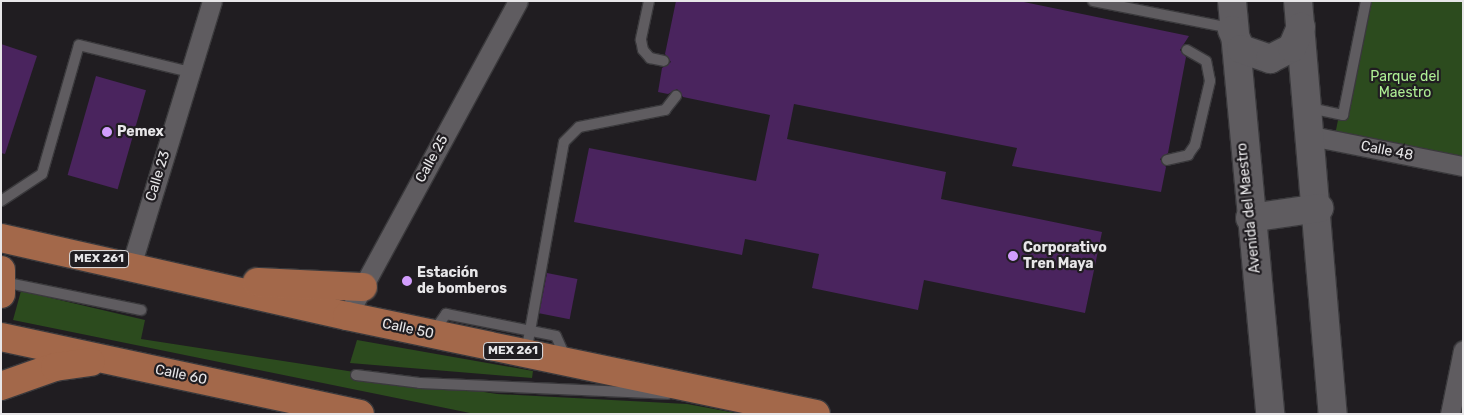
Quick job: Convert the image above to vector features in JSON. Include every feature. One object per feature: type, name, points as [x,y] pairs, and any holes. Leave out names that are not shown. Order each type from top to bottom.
[{"type":"main road","name":"Calle 50","points":[[1,238],[432,334],[528,342],[568,362],[816,414]]},
{"type":"main road","points":[[196,280],[363,287]]},
{"type":"main road","name":"Calle 60","points":[[1,337],[360,414]]},
{"type":"main road","points":[[1,386],[55,367],[110,360]]},
{"type":"street","name":"Calle 23","points":[[131,266],[212,1]]},
{"type":"street","name":"Calle 25","points":[[347,316],[518,1]]},
{"type":"street","points":[[1241,1],[1232,14],[1241,49],[1261,59],[1284,55],[1292,48],[1298,11]]},
{"type":"street","points":[[1298,11],[1319,208],[1333,414]]},
{"type":"street","name":"Avenida del Maestro","points":[[1232,14],[1270,414]]},
{"type":"street","name":"Calle 48","points":[[1311,136],[1463,166]]},
{"type":"street","points":[[1250,218],[1319,208]]},
{"type":"street","points":[[1450,414],[1463,350]]},
{"type":"lane","points":[[649,1],[641,40],[644,50],[650,58],[664,61]]},
{"type":"lane","points":[[1093,1],[1232,14]]},
{"type":"lane","points":[[1309,108],[1343,115],[1366,1]]},
{"type":"lane","points":[[1,201],[42,174],[79,46],[190,72]]},
{"type":"lane","points":[[1167,160],[1188,155],[1195,145],[1210,81],[1206,61],[1187,50]]},
{"type":"lane","points":[[528,342],[564,142],[579,127],[665,110],[676,96]]},
{"type":"lane","points":[[2,282],[141,310]]},
{"type":"lane","points":[[356,375],[634,395],[716,393]]},
{"type":"green space","name":"Parque del Maestro","points":[[1362,1],[1463,1],[1463,160],[1335,135]]},
{"type":"green space","points":[[21,291],[145,320],[141,339],[497,394],[687,404],[741,414],[475,414],[13,320]]},
{"type":"green space","points":[[357,340],[533,371],[532,378],[350,363]]},
{"type":"building","points":[[676,1],[1019,1],[1189,36],[1180,50],[1186,57],[1168,153],[1160,159],[1166,167],[1161,192],[1012,166],[1017,148],[794,104],[787,139],[946,172],[941,199],[1102,232],[1085,313],[924,280],[918,310],[812,288],[819,254],[745,239],[742,255],[574,222],[589,148],[756,181],[770,115],[683,97],[677,89],[668,94],[658,92],[662,68],[671,62],[665,54]]},
{"type":"building","points":[[1,44],[37,56],[5,154],[1,153]]},
{"type":"building","name":"Pemex","points":[[96,76],[146,90],[118,189],[68,175]]},
{"type":"building","points":[[547,273],[577,279],[570,319],[539,313]]},
{"type":"place","name":"Pemex","points":[[107,132]]},
{"type":"place","name":"Corporativo Tren Maya","points":[[1013,256]]},
{"type":"place","name":"Estación de bomberos","points":[[407,281]]}]
